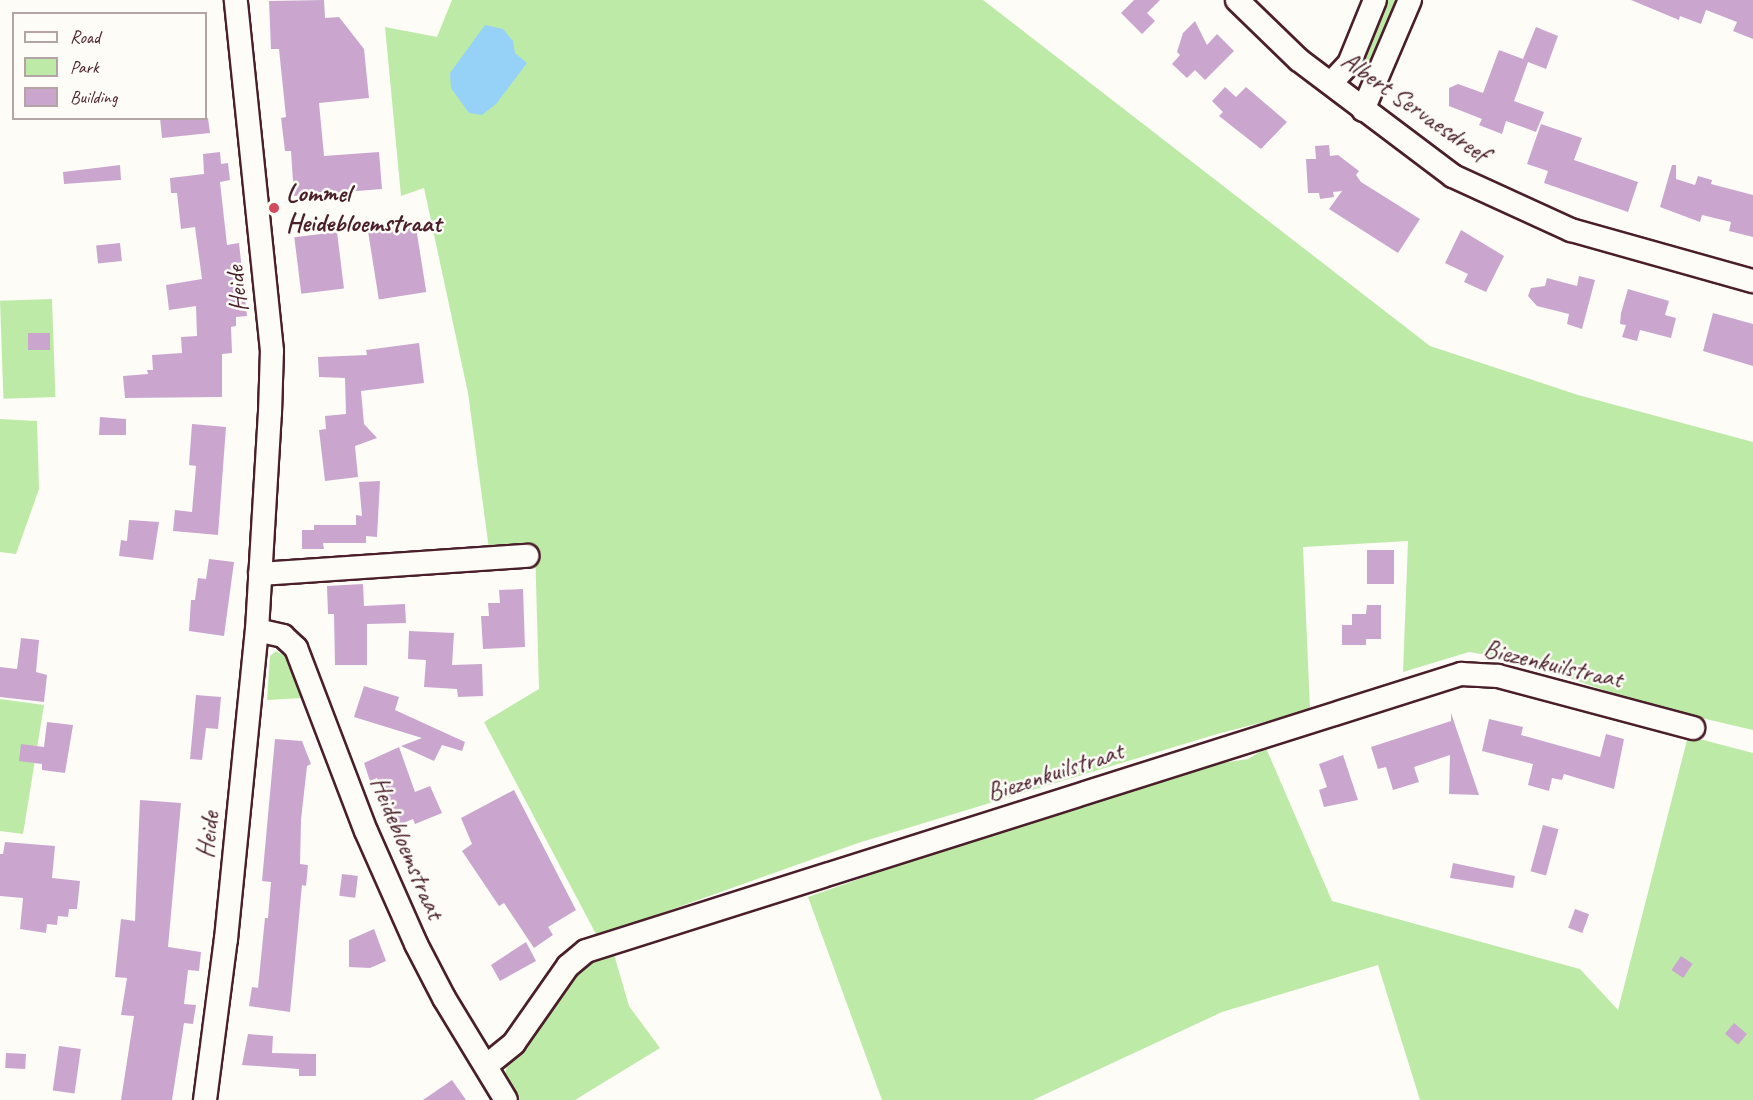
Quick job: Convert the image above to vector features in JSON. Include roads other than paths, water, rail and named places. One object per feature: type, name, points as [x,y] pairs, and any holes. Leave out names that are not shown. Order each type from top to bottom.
[{"type":"street","name":"Heide","points":[[205,1100],[226,939],[257,630],[272,351],[236,0]]},
{"type":"street","name":"Albert Servaesdreef","points":[[1237,0],[1299,60],[1453,176],[1571,230],[1753,281]]},
{"type":"street","points":[[1331,83],[1349,64],[1375,0]]},
{"type":"street","points":[[1363,110],[1410,0]]},
{"type":"street","points":[[260,574],[527,556]]},
{"type":"street","name":"Heidebloemstraat","points":[[257,630],[283,636],[296,648],[366,831],[416,944],[506,1100]]},
{"type":"street","name":"Biezenkuilstraat","points":[[486,1066],[514,1043],[568,966],[586,951],[1461,674],[1498,676],[1693,728]]},
{"type":"water","points":[[485,25],[503,29],[513,41],[515,53],[527,63],[496,104],[482,115],[469,113],[451,88],[450,73]]},
{"type":"place","name":"Lommel Heidebloemstraat","points":[[274,208]]}]
